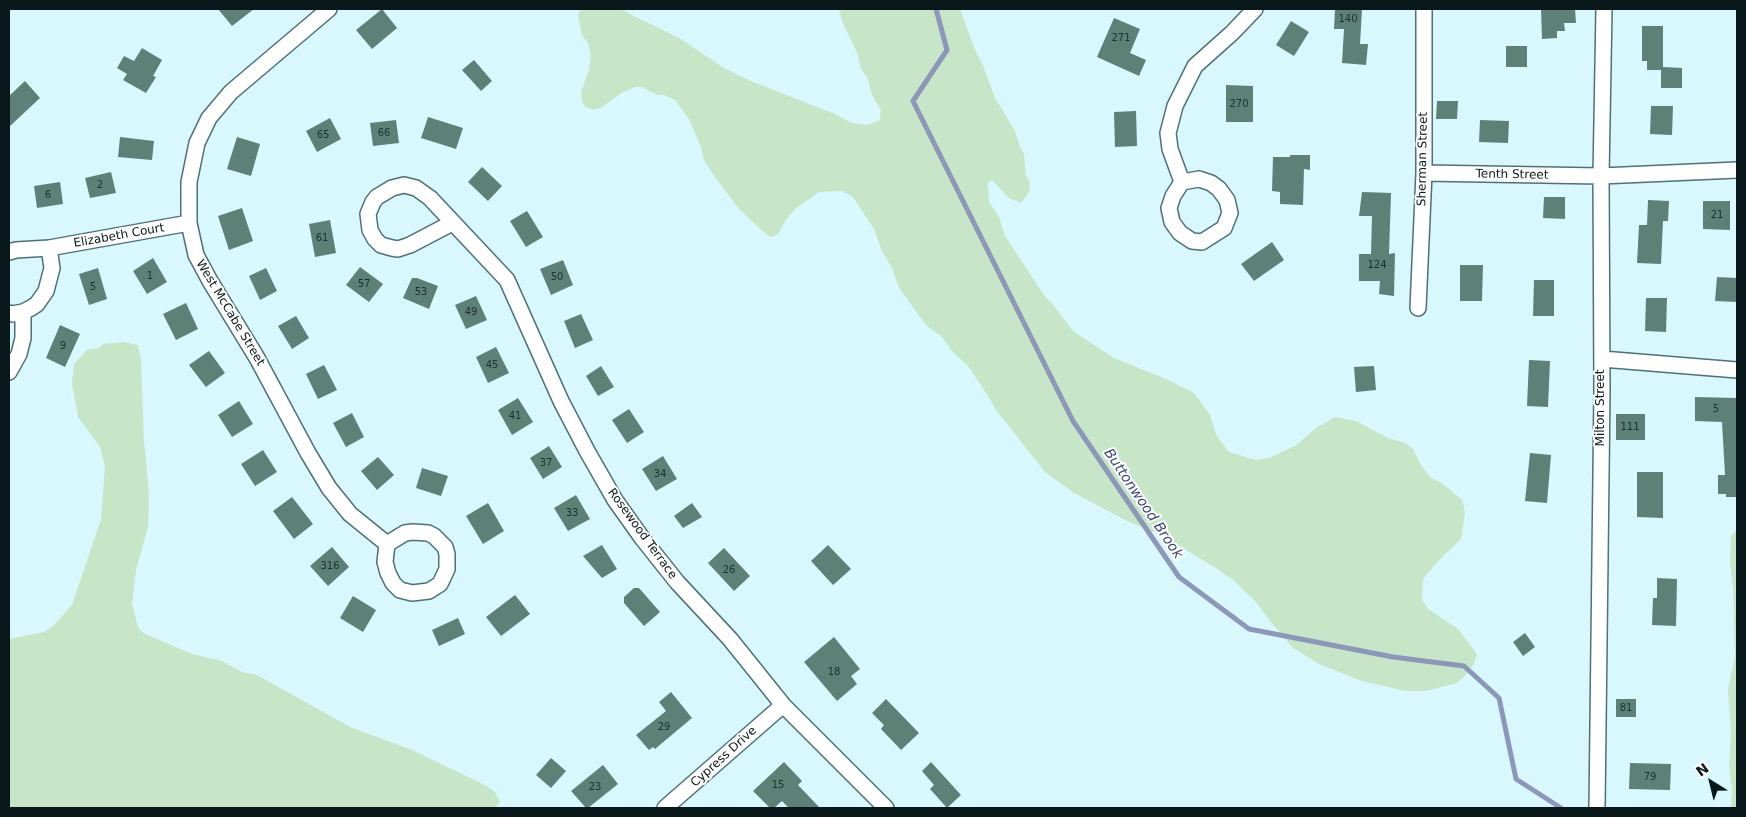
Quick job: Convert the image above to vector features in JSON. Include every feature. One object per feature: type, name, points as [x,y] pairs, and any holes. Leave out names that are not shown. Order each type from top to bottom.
[{"type":"street","name":"West McCabe Street","points":[[329,9],[230,92],[209,118],[197,143],[189,182],[189,223],[196,255],[261,365],[329,488],[350,514],[387,544]]},
{"type":"street","points":[[1182,182],[1199,180],[1211,183],[1221,192],[1229,206],[1229,218],[1224,228],[1202,242],[1192,241],[1183,236],[1172,222],[1170,204],[1182,182],[1170,149],[1168,132],[1175,106],[1195,66],[1232,33],[1255,9]]},
{"type":"street","name":"Sherman Street","points":[[1418,308],[1424,173],[1424,9]]},
{"type":"street","name":"Milton Street","points":[[1597,808],[1602,359],[1601,176],[1604,9]]},
{"type":"street","name":"Tenth Street","points":[[1424,173],[1601,176],[1737,170]]},
{"type":"street","name":"Rosewood Terrace","points":[[452,223],[410,245],[392,248],[381,245],[374,239],[370,230],[368,214],[377,197],[392,188],[404,185],[416,188],[426,195],[480,249],[507,280],[561,401],[587,451],[615,500],[642,538],[677,582],[730,639],[783,705],[886,808]]},
{"type":"street","name":"Elizabeth Court","points":[[9,252],[49,248],[189,223]]},
{"type":"street","points":[[9,372],[19,354],[23,338],[16,312],[37,304],[49,284],[52,268],[49,248]]},
{"type":"street","points":[[1602,359],[1737,370]]},
{"type":"street","points":[[405,533],[428,533],[434,536],[445,547],[447,554],[447,569],[440,584],[424,593],[400,590],[393,583],[386,568],[387,544],[405,533]]},
{"type":"street","name":"Cypress Drive","points":[[666,808],[783,705]]},
{"type":"green space","points":[[583,9],[621,9],[679,38],[724,68],[753,82],[835,114],[852,123],[868,125],[880,120],[881,110],[872,95],[867,77],[861,69],[858,55],[842,21],[839,9],[960,9],[995,98],[1015,131],[1024,154],[1026,176],[1029,180],[1030,191],[1021,203],[1009,198],[992,180],[988,183],[989,202],[999,217],[1005,236],[1046,298],[1073,331],[1114,358],[1166,379],[1194,393],[1210,415],[1216,435],[1229,452],[1256,460],[1269,458],[1295,446],[1316,428],[1335,417],[1356,421],[1388,438],[1405,443],[1413,449],[1421,465],[1431,478],[1442,483],[1462,500],[1465,512],[1461,539],[1438,561],[1423,579],[1422,600],[1428,609],[1458,629],[1477,654],[1474,664],[1466,675],[1457,683],[1426,691],[1405,691],[1362,681],[1319,664],[1293,648],[1256,602],[1233,580],[1216,568],[1161,535],[1125,520],[1074,493],[1045,472],[996,410],[968,366],[951,350],[942,337],[926,325],[899,288],[874,229],[853,197],[842,191],[819,192],[795,209],[785,221],[778,234],[772,237],[768,236],[739,209],[712,173],[704,160],[701,147],[689,119],[675,100],[664,95],[657,95],[642,87],[636,87],[623,92],[602,107],[594,110],[586,107],[582,102],[581,92],[589,70],[591,56],[588,43],[582,35],[578,16]]},
{"type":"green space","points":[[123,342],[138,345],[141,359],[144,440],[149,495],[148,527],[136,570],[132,604],[138,627],[143,633],[192,654],[222,661],[242,672],[257,675],[350,727],[412,750],[485,785],[495,792],[500,802],[495,808],[9,808],[9,639],[44,632],[53,626],[72,605],[101,519],[105,466],[100,447],[78,417],[72,384],[74,364],[87,350],[99,348],[103,344]]},
{"type":"green space","points":[[1737,530],[1737,808],[1731,808],[1732,789],[1729,767],[1731,734],[1728,689],[1735,656],[1733,589],[1730,562],[1731,536]]},
{"type":"building","points":[[218,9],[254,9],[232,26]]},
{"type":"building","points":[[382,9],[397,28],[372,49],[356,30]]},
{"type":"building","points":[[1335,9],[1362,9],[1360,44],[1368,44],[1366,65],[1342,63],[1344,29],[1334,29]]},
{"type":"building","points":[[1541,9],[1575,9],[1576,23],[1564,23],[1565,31],[1557,31],[1557,38],[1542,39]]},
{"type":"building","points":[[1114,18],[1140,29],[1130,53],[1146,60],[1139,76],[1097,57]]},
{"type":"building","points":[[1291,21],[1309,32],[1294,56],[1276,45]]},
{"type":"building","points":[[1642,26],[1663,26],[1663,67],[1682,68],[1682,88],[1661,88],[1661,70],[1647,70],[1647,61],[1642,61]]},
{"type":"building","points":[[1506,46],[1527,46],[1527,67],[1506,67]]},
{"type":"building","points":[[142,48],[162,60],[153,76],[156,77],[146,93],[123,80],[127,74],[117,68],[124,56],[134,61]]},
{"type":"building","points":[[474,60],[492,81],[481,91],[462,70]]},
{"type":"building","points":[[25,81],[40,98],[9,127],[9,96]]},
{"type":"building","points":[[1226,85],[1253,86],[1253,122],[1226,122]]},
{"type":"building","points":[[1437,101],[1458,101],[1457,119],[1436,119]]},
{"type":"building","points":[[1651,106],[1673,106],[1672,135],[1650,134]]},
{"type":"building","points":[[1136,111],[1137,146],[1115,147],[1114,112]]},
{"type":"building","points":[[428,117],[463,128],[456,149],[421,138]]},
{"type":"building","points":[[330,118],[341,139],[317,152],[306,131]]},
{"type":"building","points":[[396,120],[399,143],[373,146],[370,123]]},
{"type":"building","points":[[1480,120],[1509,121],[1508,143],[1479,142]]},
{"type":"building","points":[[120,137],[154,141],[152,160],[118,157]]},
{"type":"building","points":[[237,137],[260,144],[251,176],[227,169]]},
{"type":"building","points":[[1290,155],[1310,155],[1310,170],[1304,169],[1303,205],[1280,204],[1280,192],[1272,191],[1273,157],[1290,157]]},
{"type":"building","points":[[482,167],[502,186],[488,201],[468,182]]},
{"type":"building","points":[[111,172],[116,193],[90,198],[85,178]]},
{"type":"building","points":[[60,182],[63,204],[37,208],[34,186]]},
{"type":"building","points":[[1362,192],[1391,193],[1389,254],[1395,253],[1394,296],[1379,294],[1380,281],[1359,281],[1359,254],[1371,254],[1372,216],[1359,216]]},
{"type":"building","points":[[1544,197],[1565,197],[1565,219],[1543,218]]},
{"type":"building","points":[[1648,200],[1669,201],[1668,221],[1663,221],[1661,264],[1637,263],[1639,225],[1647,225]]},
{"type":"building","points":[[1703,201],[1730,201],[1730,230],[1703,229]]},
{"type":"building","points":[[242,208],[253,241],[229,250],[218,216]]},
{"type":"building","points":[[527,211],[543,237],[526,247],[510,221]]},
{"type":"building","points":[[330,220],[336,253],[315,257],[309,224]]},
{"type":"building","points":[[1272,242],[1284,260],[1254,281],[1241,264]]},
{"type":"building","points":[[153,258],[167,282],[147,294],[133,271]]},
{"type":"building","points":[[563,260],[573,285],[551,295],[540,269]]},
{"type":"building","points":[[1460,265],[1483,265],[1482,301],[1460,301]]},
{"type":"building","points":[[360,267],[383,284],[369,302],[346,285]]},
{"type":"building","points":[[98,268],[107,299],[89,305],[79,274]]},
{"type":"building","points":[[266,268],[277,291],[260,300],[249,276]]},
{"type":"building","points":[[1717,277],[1737,278],[1737,302],[1715,301]]},
{"type":"building","points":[[412,278],[438,286],[429,309],[403,298]]},
{"type":"building","points":[[1534,280],[1554,280],[1554,316],[1533,316]]},
{"type":"building","points":[[476,296],[487,320],[466,329],[455,305]]},
{"type":"building","points":[[1646,298],[1667,298],[1666,332],[1645,331]]},
{"type":"building","points":[[186,303],[198,329],[176,340],[163,314]]},
{"type":"building","points":[[581,314],[593,340],[575,348],[564,321]]},
{"type":"building","points":[[296,316],[309,338],[292,349],[278,326]]},
{"type":"building","points":[[60,325],[80,334],[65,367],[46,358]]},
{"type":"building","points":[[496,347],[509,373],[488,383],[476,357]]},
{"type":"building","points":[[209,351],[225,373],[206,387],[189,365]]},
{"type":"building","points":[[1529,360],[1550,361],[1548,407],[1527,406]]},
{"type":"building","points":[[324,365],[337,390],[318,399],[306,374]]},
{"type":"building","points":[[601,366],[614,387],[598,396],[586,376]]},
{"type":"building","points":[[1374,366],[1376,390],[1356,392],[1354,367]]},
{"type":"building","points":[[1695,397],[1737,398],[1737,497],[1726,497],[1726,494],[1718,494],[1718,475],[1725,475],[1722,422],[1695,421]]},
{"type":"building","points":[[518,398],[533,422],[512,435],[498,410]]},
{"type":"building","points":[[239,401],[253,424],[232,437],[218,415]]},
{"type":"building","points":[[629,409],[644,432],[627,443],[612,420]]},
{"type":"building","points":[[352,413],[364,437],[346,447],[333,423]]},
{"type":"building","points":[[1616,414],[1645,414],[1645,440],[1616,440]]},
{"type":"building","points":[[549,446],[562,467],[543,479],[530,458]]},
{"type":"building","points":[[263,450],[277,472],[255,486],[241,464]]},
{"type":"building","points":[[1530,453],[1551,455],[1547,503],[1525,501]]},
{"type":"building","points":[[663,456],[677,479],[656,491],[642,469]]},
{"type":"building","points":[[378,457],[394,475],[377,490],[361,471]]},
{"type":"building","points":[[422,468],[448,476],[441,496],[416,488]]},
{"type":"building","points":[[1637,472],[1663,472],[1663,518],[1637,517]]},
{"type":"building","points":[[576,495],[590,519],[568,531],[554,508]]},
{"type":"building","points":[[292,497],[313,524],[294,539],[273,511]]},
{"type":"building","points":[[488,503],[504,531],[483,544],[466,516]]},
{"type":"building","points":[[692,503],[702,517],[683,528],[674,516]]},
{"type":"building","points":[[602,545],[617,569],[602,578],[583,556]]},
{"type":"building","points":[[828,545],[851,569],[833,585],[811,561]]},
{"type":"building","points":[[332,547],[349,567],[328,586],[310,566]]},
{"type":"building","points":[[724,548],[750,576],[734,591],[708,563]]},
{"type":"building","points":[[1657,578],[1677,579],[1676,626],[1652,625],[1653,598],[1657,598]]},
{"type":"building","points":[[634,588],[639,588],[660,612],[644,626],[624,603],[624,597]]},
{"type":"building","points":[[515,595],[530,614],[501,636],[486,617]]},
{"type":"building","points":[[353,596],[376,610],[363,632],[340,618]]},
{"type":"building","points":[[458,618],[465,634],[439,646],[432,630]]},
{"type":"building","points":[[1525,633],[1535,647],[1523,656],[1513,642]]},
{"type":"building","points":[[834,637],[860,669],[851,676],[857,684],[837,701],[804,662]]},
{"type":"building","points":[[671,692],[692,718],[655,749],[653,747],[649,750],[636,735],[666,711],[659,702]]},
{"type":"building","points":[[886,699],[919,733],[901,750],[881,729],[884,725],[872,713]]},
{"type":"building","points":[[1616,699],[1636,699],[1636,717],[1616,717]]},
{"type":"building","points":[[551,758],[566,771],[551,788],[536,775]]},
{"type":"building","points":[[784,762],[802,781],[798,785],[820,808],[789,808],[782,801],[774,808],[770,808],[753,791]]},
{"type":"building","points":[[931,762],[961,795],[947,808],[930,789],[934,785],[922,771]]},
{"type":"building","points":[[1630,763],[1671,764],[1670,790],[1629,789]]},
{"type":"building","points":[[603,765],[618,784],[586,808],[571,791]]},
{"type":"waterway","name":"Buttonwood Brook","points":[[936,9],[947,50],[913,101],[1073,421],[1179,577],[1249,629],[1393,657],[1464,666],[1499,698],[1516,779],[1561,808]]}]
